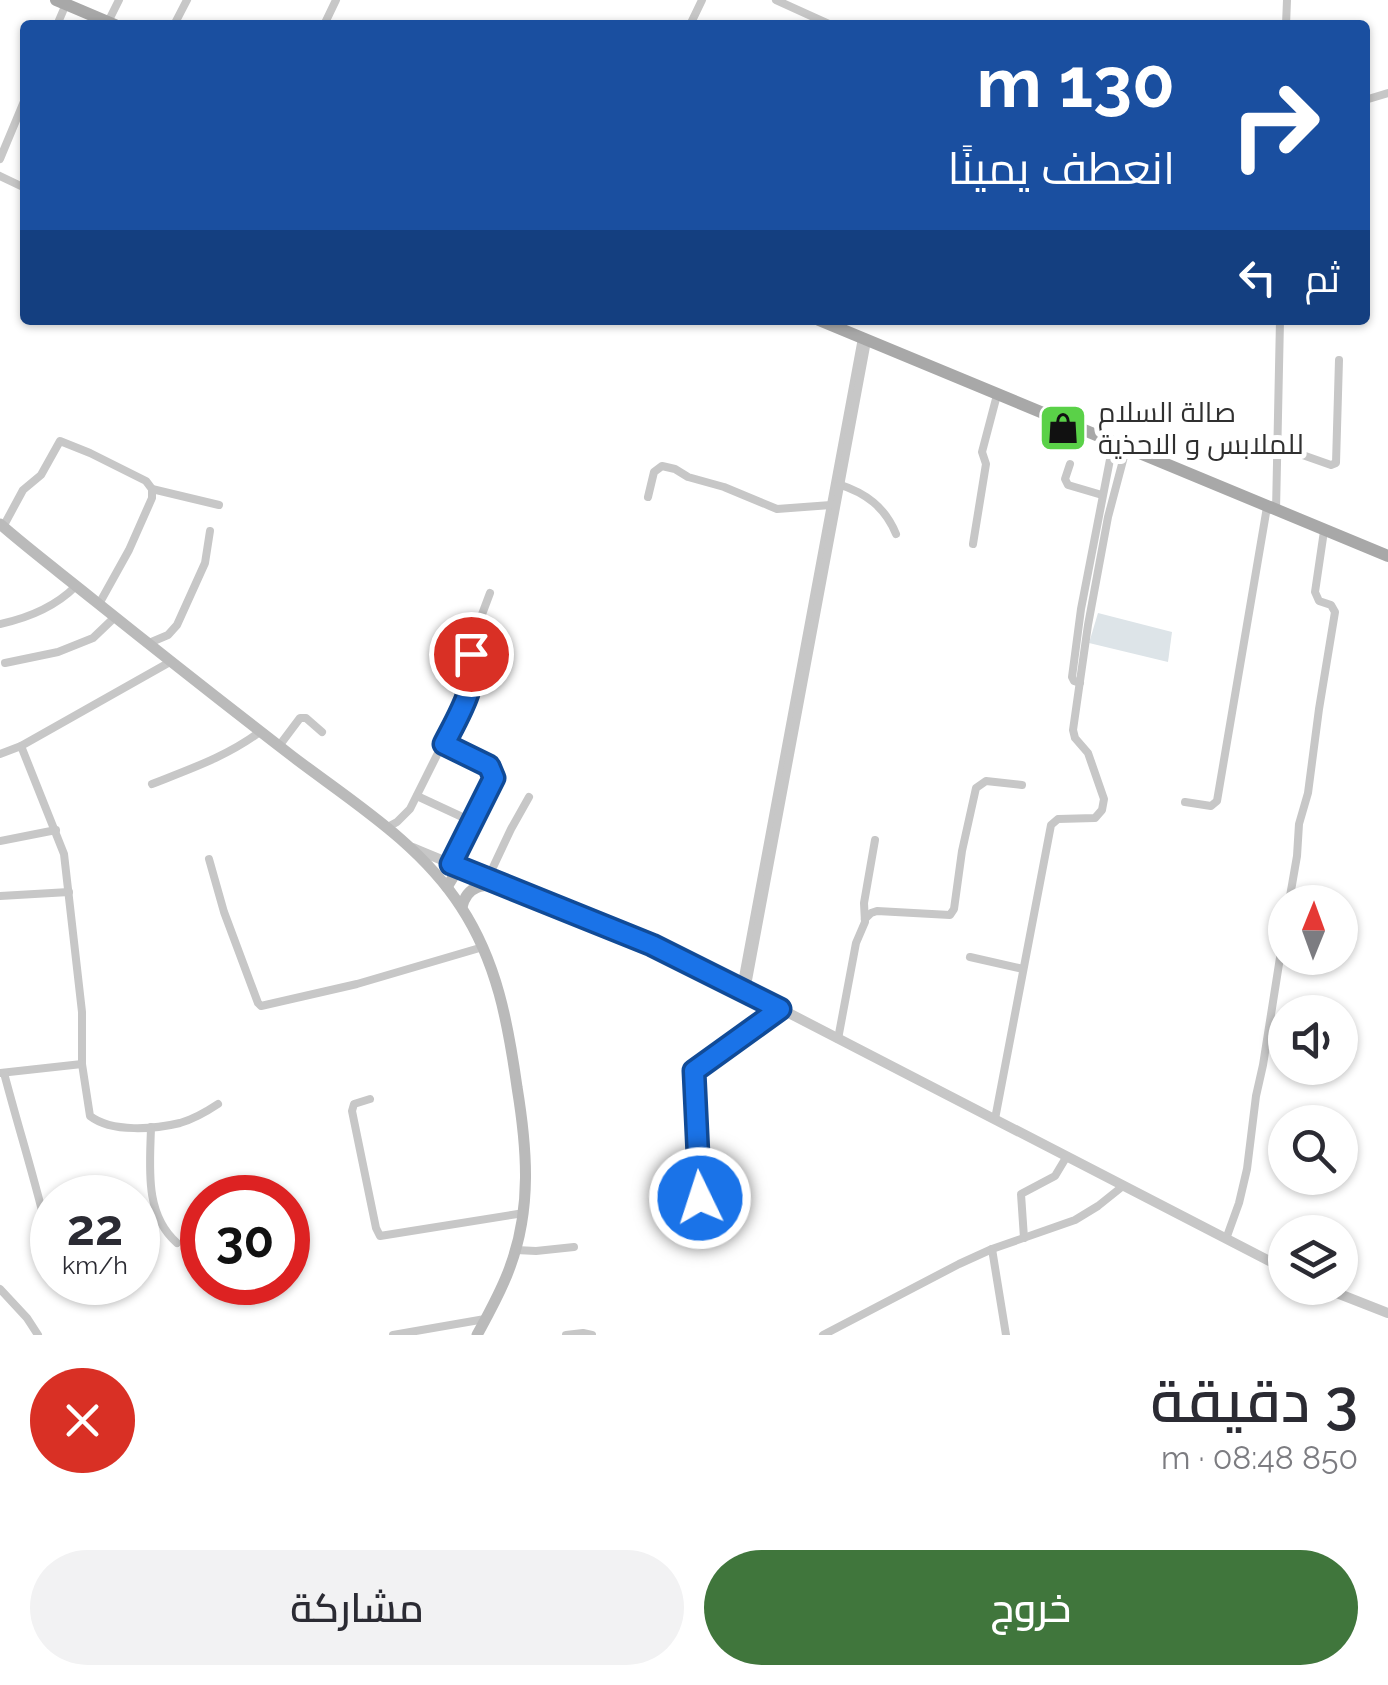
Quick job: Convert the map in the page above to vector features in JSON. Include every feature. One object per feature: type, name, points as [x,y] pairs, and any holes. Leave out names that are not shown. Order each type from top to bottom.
[{"type":"main road","points":[[61,2],[103,20]]},
{"type":"main road","points":[[830,325],[1388,556]]},
{"type":"main road","points":[[1,525],[170,662],[409,846],[462,907],[483,947],[504,1006],[526,1165],[524,1213],[516,1250],[477,1335]]},
{"type":"main road","points":[[448,888],[454,874],[464,870]]},
{"type":"main road","points":[[462,907],[466,894],[482,883]]},
{"type":"main road","points":[[448,888],[482,883],[502,886]]},
{"type":"street","points":[[776,0],[820,20]]},
{"type":"street","points":[[0,159],[20,111]]},
{"type":"street","points":[[1184,802],[1210,806],[1217,801],[1272,509],[1280,325]]},
{"type":"street","points":[[744,989],[864,339]]},
{"type":"street","points":[[1277,446],[1336,464],[1339,360]]},
{"type":"street","points":[[972,544],[986,464],[982,452],[997,395]]},
{"type":"street","points":[[1,525],[23,490],[43,472],[60,441],[142,478],[152,488],[219,506]]},
{"type":"street","points":[[1080,684],[1072,677],[1075,643],[1104,485],[1120,446]]},
{"type":"street","points":[[995,1119],[1052,823],[1058,819],[1096,818],[1102,810],[1104,798],[1088,753],[1073,730],[1120,446]]},
{"type":"street","points":[[1070,464],[1065,479],[1068,485],[1102,495]]},
{"type":"street","points":[[648,496],[655,470],[662,466],[777,509],[831,505]]},
{"type":"street","points":[[744,989],[831,505],[838,484]]},
{"type":"street","points":[[838,484],[859,491],[887,513],[896,534]]},
{"type":"street","points":[[1104,485],[1115,486]]},
{"type":"street","points":[[100,604],[133,541],[152,498],[152,488]]},
{"type":"street","points":[[1292,885],[1335,612],[1331,605],[1319,602],[1315,592],[1324,530]]},
{"type":"street","points":[[148,644],[164,638],[177,625],[206,562],[210,531]]},
{"type":"street","points":[[0,624],[28,618],[76,586]]},
{"type":"street","points":[[385,828],[406,814],[466,699],[474,670],[471,645],[490,593]]},
{"type":"street","points":[[5,663],[58,652],[93,638],[115,618]]},
{"type":"street","points":[[0,754],[22,746],[170,662]]},
{"type":"street","points":[[279,746],[300,718],[306,718],[322,732]]},
{"type":"street","points":[[152,784],[214,760],[261,731]]},
{"type":"street","points":[[444,744],[489,766],[494,773],[451,864]]},
{"type":"street","points":[[22,746],[64,854],[89,1112],[94,1120],[118,1126],[151,1127],[180,1123],[218,1104]]},
{"type":"street","points":[[838,1039],[857,938],[865,919],[878,911],[950,915],[976,788],[989,781],[1022,784]]},
{"type":"street","points":[[417,796],[473,822]]},
{"type":"street","points":[[409,846],[464,870],[482,883],[529,797]]},
{"type":"street","points":[[0,841],[56,830]]},
{"type":"street","points":[[865,919],[864,903],[875,840]]},
{"type":"street","points":[[209,859],[224,912],[261,1006],[356,984],[483,947]]},
{"type":"street","points":[[502,886],[620,931],[744,989],[1268,1259]]},
{"type":"street","points":[[0,896],[70,892]]},
{"type":"street","points":[[970,956],[1023,968]]},
{"type":"street","points":[[1226,1238],[1247,1168],[1277,975]]},
{"type":"street","points":[[702,1222],[694,1071],[780,1009]]},
{"type":"street","points":[[34,1175],[2,1073],[82,1064]]},
{"type":"street","points":[[370,1099],[354,1104],[352,1111],[380,1236],[524,1213]]},
{"type":"street","points":[[151,1127],[152,1196],[162,1227],[177,1243]]},
{"type":"street","points":[[1024,1238],[1022,1194],[1055,1176],[1067,1156]]},
{"type":"street","points":[[823,1335],[959,1264],[1075,1220],[1122,1186]]},
{"type":"street","points":[[516,1250],[574,1247]]},
{"type":"street","points":[[992,1249],[1006,1335]]},
{"type":"street","points":[[0,1289],[38,1335]]},
{"type":"street","points":[[1358,1301],[1388,1313]]},
{"type":"street","points":[[393,1335],[485,1319]]},
{"type":"street","points":[[566,1335],[592,1335]]},
{"type":"shaded area","points":[[1098,613],[1172,632],[1168,662],[1089,643]]},
{"type":"place","name":"صالة السلام للملابس و الاحذية","points":[[1063,428]]},
{"type":"route","points":[[471,654],[474,670],[466,699],[444,744],[489,766],[494,778],[451,864],[652,945],[780,1009],[694,1071],[700,1198]]}]
